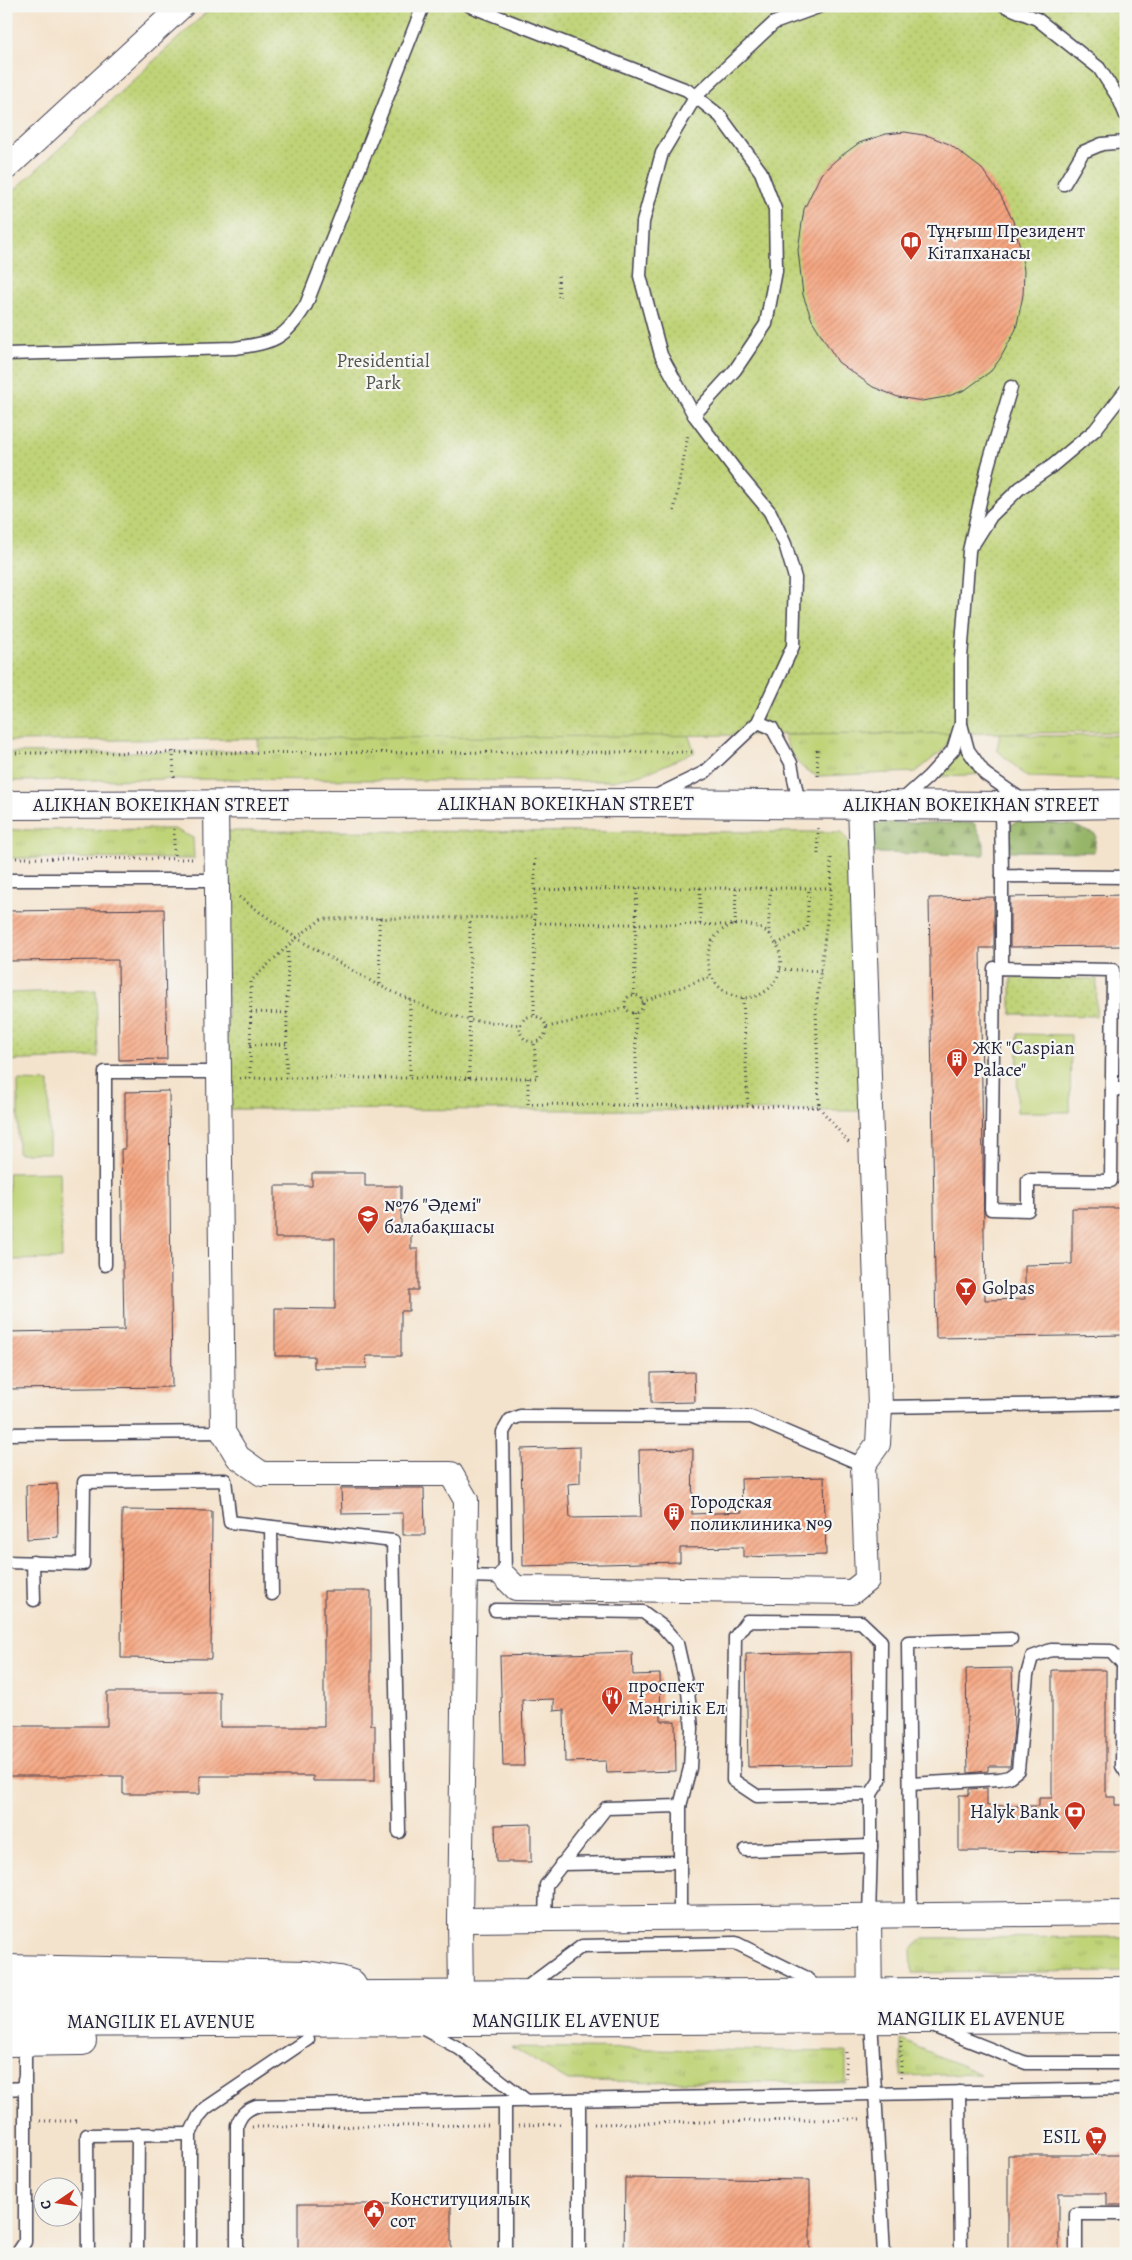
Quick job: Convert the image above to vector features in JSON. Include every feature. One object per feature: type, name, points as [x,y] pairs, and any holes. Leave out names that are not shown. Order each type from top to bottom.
[{"type":"main road","name":"ALIKHAN BOKEIKHAN STREET","points":[[6,805],[642,803],[1001,806],[1126,804]]},
{"type":"main road","points":[[6,1969],[306,1975],[340,1980],[379,2008]]},
{"type":"main road","name":"MANGILIK EL AVENUE","points":[[6,2023],[379,2008],[460,1994],[1126,1991]]},
{"type":"main road","name":"MANGILIK EL AVENUE","points":[[6,1997],[379,2008],[410,2021],[870,2019],[907,2030],[1126,2018]]},
{"type":"main road","points":[[16,2042],[308,2039],[379,2008]]},
{"type":"street","points":[[6,168],[182,6]]},
{"type":"street","points":[[216,804],[224,876],[219,1075],[223,1432],[238,1457],[262,1474],[451,1474],[466,1500],[460,1994]]},
{"type":"street","points":[[505,1577],[516,1588],[852,1592],[867,1580],[863,1465],[878,1444],[880,1407],[860,805]]},
{"type":"street","points":[[460,1920],[1126,1913]]},
{"type":"street","points":[[869,1917],[870,2019]]},
{"type":"lane","points":[[6,354],[235,348],[263,344],[277,339],[291,328],[306,305],[423,6]]},
{"type":"lane","points":[[470,6],[687,90],[720,116],[761,172],[775,209],[776,271],[766,324],[736,370],[694,415]]},
{"type":"lane","points":[[642,803],[705,772],[758,722],[793,646],[795,578],[785,544],[770,512],[739,475],[694,415],[661,355],[640,276],[643,222],[662,153],[696,96],[774,24],[821,6]]},
{"type":"lane","points":[[1004,6],[1037,19],[1099,68],[1119,99],[1126,116]]},
{"type":"lane","points":[[1064,184],[1083,152],[1102,144],[1126,142]]},
{"type":"lane","points":[[1011,387],[988,466],[969,551],[960,658],[961,724],[968,750],[985,774],[1030,805]]},
{"type":"lane","points":[[969,551],[991,516],[1020,488],[1052,466],[1095,430],[1126,390]]},
{"type":"lane","points":[[758,722],[772,728],[790,763],[799,804]]},
{"type":"lane","points":[[896,805],[928,777],[953,750],[961,724]]},
{"type":"lane","points":[[1001,806],[1002,968]]},
{"type":"lane","points":[[6,880],[224,876]]},
{"type":"lane","points":[[1002,876],[1126,877]]},
{"type":"lane","points":[[994,968],[1113,970],[1112,1089],[1111,1181],[1028,1180],[1028,1210],[992,1209],[994,968]]},
{"type":"lane","points":[[106,1265],[105,1072],[219,1075]]},
{"type":"lane","points":[[1112,1089],[1126,1089]]},
{"type":"lane","points":[[880,1407],[1126,1403]]},
{"type":"lane","points":[[464,1576],[505,1577],[503,1432],[510,1420],[520,1416],[751,1417],[863,1465]]},
{"type":"lane","points":[[6,1434],[223,1432]]},
{"type":"lane","points":[[6,1562],[83,1564],[84,1482],[224,1480],[230,1522],[393,1541],[399,1832]]},
{"type":"lane","points":[[271,1527],[272,1594]]},
{"type":"lane","points":[[33,1562],[34,1600]]},
{"type":"lane","points":[[495,1610],[643,1612],[662,1626],[677,1643],[688,1692],[692,1728],[690,1768],[680,1806],[680,1918]]},
{"type":"lane","points":[[869,1917],[871,1794],[880,1780],[881,1642],[861,1622],[746,1621],[735,1637],[733,1780],[757,1796],[871,1794]]},
{"type":"lane","points":[[911,1916],[908,1642],[1011,1639]]},
{"type":"lane","points":[[910,1784],[999,1780],[1009,1777],[1018,1770],[1027,1675],[1032,1657],[1051,1650],[1110,1651],[1123,1664],[1122,1766],[1126,1772]]},
{"type":"lane","points":[[545,1918],[546,1885],[606,1808],[680,1806]]},
{"type":"lane","points":[[746,1850],[871,1846]]},
{"type":"lane","points":[[561,1864],[680,1862]]},
{"type":"lane","points":[[517,1994],[582,1946],[736,1943],[805,1977],[822,1993]]},
{"type":"lane","points":[[870,2019],[884,2254]]},
{"type":"lane","points":[[410,2021],[460,2050],[526,2101]]},
{"type":"lane","points":[[907,2030],[1026,2063],[1126,2062]]},
{"type":"lane","points":[[190,2254],[190,2134],[198,2116],[206,2108],[308,2039]]},
{"type":"lane","points":[[6,2089],[24,2088],[16,2042]]},
{"type":"lane","points":[[16,2042],[24,2121],[25,2242],[17,2254]]},
{"type":"lane","points":[[237,2254],[237,2125],[240,2117],[247,2110],[256,2106],[1126,2089]]},
{"type":"lane","points":[[959,2092],[961,2254]]},
{"type":"lane","points":[[579,2100],[579,2254]]},
{"type":"lane","points":[[504,2254],[505,2102]]},
{"type":"lane","points":[[137,2254],[138,2134]]},
{"type":"lane","points":[[88,2254],[87,2135],[190,2134]]},
{"type":"lane","points":[[1076,2254],[1076,2214],[1126,2214]]},
{"type":"path","points":[[558,276],[559,298]]},
{"type":"path","points":[[674,511],[687,440],[694,415]]},
{"type":"path","points":[[818,750],[818,776]]},
{"type":"path","points":[[173,751],[174,779]]},
{"type":"path","points":[[6,753],[173,751],[695,752]]},
{"type":"path","points":[[818,825],[818,855]]},
{"type":"path","points":[[174,829],[174,858]]},
{"type":"path","points":[[831,855],[831,888],[816,1007],[819,1107],[872,1170]]},
{"type":"path","points":[[6,858],[174,858],[224,876],[239,896],[296,938],[380,986],[434,1011],[469,1020],[521,1025]]},
{"type":"path","points":[[534,1016],[535,859]]},
{"type":"path","points":[[634,995],[637,888]]},
{"type":"path","points":[[700,888],[700,924]]},
{"type":"path","points":[[735,925],[736,888]]},
{"type":"path","points":[[770,934],[771,888]]},
{"type":"path","points":[[777,944],[807,928],[809,888]]},
{"type":"path","points":[[535,890],[831,888]]},
{"type":"path","points":[[250,1078],[251,980],[296,938],[322,919],[535,917]]},
{"type":"path","points":[[379,918],[380,986]]},
{"type":"path","points":[[469,1078],[470,918]]},
{"type":"path","points":[[535,923],[747,924],[759,927],[770,934],[777,944],[781,956],[780,969],[775,981],[767,990],[756,996],[743,998],[732,996],[721,990],[710,976],[707,959],[709,947],[715,937],[724,929],[735,925]]},
{"type":"path","points":[[286,1078],[288,946]]},
{"type":"path","points":[[780,969],[821,971]]},
{"type":"path","points":[[642,1002],[710,976]]},
{"type":"path","points":[[634,995],[639,997],[642,1002],[642,1008],[635,1013],[629,1012],[626,1007],[626,999],[634,995]]},
{"type":"path","points":[[743,998],[748,1107]]},
{"type":"path","points":[[410,999],[410,1078]]},
{"type":"path","points":[[546,1027],[597,1016],[626,1007]]},
{"type":"path","points":[[251,1012],[287,1013]]},
{"type":"path","points":[[635,1013],[637,1106]]},
{"type":"path","points":[[534,1016],[542,1019],[546,1027],[542,1039],[534,1042],[526,1040],[523,1037],[521,1025],[526,1018],[534,1016]]},
{"type":"path","points":[[219,1075],[250,1078],[537,1078],[534,1042]]},
{"type":"path","points":[[250,1045],[287,1044]]},
{"type":"path","points":[[528,1078],[528,1104],[819,1107]]},
{"type":"path","points":[[901,2093],[907,2030]]},
{"type":"path","points":[[846,2052],[846,2094]]},
{"type":"path","points":[[237,2125],[266,2128],[876,2119]]},
{"type":"path","points":[[24,2121],[81,2122]]},
{"type":"green space","name":"Presidential Park","points":[[213,6],[1126,6],[1126,732],[6,741],[6,198]]},
{"type":"green space","points":[[1005,704],[1018,733],[1034,736],[1126,735],[1126,780],[1027,777],[997,750]]},
{"type":"green space","points":[[687,732],[695,752],[649,772],[613,781],[174,779],[6,781],[6,753],[259,751],[258,739]]},
{"type":"green space","points":[[953,733],[943,750],[916,772],[818,776],[800,765],[783,735]]},
{"type":"green space","points":[[953,750],[968,750],[985,774],[928,777]]},
{"type":"green space","points":[[1018,821],[1073,825],[1096,835],[1094,852],[1009,851],[1009,826]]},
{"type":"green space","points":[[873,823],[974,823],[984,843],[984,855],[872,853]]},
{"type":"green space","points":[[174,829],[193,838],[194,859],[6,858],[6,830]]},
{"type":"green space","points":[[226,831],[842,832],[849,842],[861,1111],[228,1109]]},
{"type":"green space","points":[[1011,978],[1097,979],[1096,1016],[1011,1014]]},
{"type":"green space","points":[[96,990],[98,1057],[6,1061],[6,993]]},
{"type":"green space","points":[[1018,1034],[1071,1035],[1070,1112],[1017,1112]]},
{"type":"green space","points":[[18,1081],[49,1082],[49,1153],[18,1153]]},
{"type":"green space","points":[[60,1172],[62,1259],[9,1260],[8,1173]]},
{"type":"green space","points":[[1126,1937],[1126,1971],[912,1973],[911,1949],[924,1938]]},
{"type":"green space","points":[[901,2040],[981,2074],[901,2076]]},
{"type":"green space","points":[[512,2047],[846,2052],[846,2083],[568,2081]]},
{"type":"building","name":"Тұңғыш Президент Кітапханасы","points":[[905,132],[929,136],[949,144],[982,169],[1001,196],[1013,221],[1021,250],[1024,271],[1023,295],[1016,329],[1000,359],[991,371],[965,390],[946,397],[922,401],[898,397],[873,387],[838,362],[812,320],[803,295],[798,250],[804,209],[821,174],[837,159],[859,143],[886,134]]},
{"type":"building","points":[[1126,895],[1126,946],[1010,947],[1010,897]]},
{"type":"building","name":"ЖК \"Caspian Palace\"","points":[[994,897],[994,948],[980,948],[985,1300],[1025,1299],[1025,1265],[1072,1264],[1072,1208],[1126,1208],[1126,1335],[936,1338],[929,898]]},
{"type":"building","points":[[164,909],[167,1059],[119,1060],[118,960],[6,961],[6,911]]},
{"type":"building","points":[[169,1091],[172,1387],[6,1389],[6,1332],[124,1330],[121,1149],[125,1149],[125,1092]]},
{"type":"building","points":[[312,1173],[365,1173],[365,1186],[401,1186],[401,1229],[411,1229],[411,1249],[418,1249],[418,1290],[409,1290],[409,1311],[401,1311],[401,1356],[366,1356],[367,1368],[314,1368],[314,1356],[275,1356],[275,1308],[335,1309],[335,1238],[275,1238],[275,1186],[312,1186]]},
{"type":"building","points":[[694,1372],[695,1402],[651,1403],[651,1373]]},
{"type":"building","name":"Городская поликлиника №9","points":[[580,1447],[580,1483],[568,1484],[570,1518],[641,1517],[639,1450],[693,1449],[692,1514],[742,1512],[741,1479],[824,1477],[826,1555],[743,1557],[743,1547],[680,1548],[680,1562],[523,1566],[521,1449]]},
{"type":"building","points":[[57,1484],[58,1537],[27,1539],[26,1485]]},
{"type":"building","points":[[341,1488],[424,1488],[425,1535],[403,1535],[403,1513],[342,1514]]},
{"type":"building","points":[[122,1510],[212,1511],[211,1659],[121,1658]]},
{"type":"building","points":[[324,1591],[371,1591],[371,1725],[375,1725],[375,1781],[313,1781],[313,1776],[200,1776],[200,1794],[123,1794],[123,1776],[6,1776],[6,1726],[107,1726],[107,1692],[220,1692],[220,1727],[324,1727]]},
{"type":"building","name":"проспект Мәңгілік Ел","points":[[632,1652],[633,1675],[660,1674],[661,1721],[675,1721],[676,1771],[607,1773],[606,1761],[565,1762],[564,1710],[554,1711],[554,1699],[522,1700],[524,1766],[503,1766],[500,1656]]},
{"type":"building","points":[[851,1652],[853,1765],[748,1767],[746,1654]]},
{"type":"building","points":[[1012,1668],[1014,1729],[1010,1766],[988,1766],[988,1771],[968,1773],[966,1669]]},
{"type":"building","points":[[1052,1670],[1106,1670],[1106,1797],[1115,1797],[1115,1805],[1126,1805],[1126,1852],[959,1851],[959,1795],[969,1795],[969,1789],[987,1788],[987,1806],[1039,1806],[1039,1798],[1052,1798]]},
{"type":"building","points":[[531,1824],[531,1862],[496,1862],[495,1825]]},
{"type":"building","points":[[1008,2155],[1126,2155],[1126,2205],[1107,2205],[1107,2193],[1059,2193],[1059,2254],[1008,2254]]},
{"type":"building","points":[[625,2178],[810,2180],[810,2254],[624,2254]]},
{"type":"building","name":"Конституциялық сот","points":[[298,2204],[451,2204],[451,2254],[298,2254]]},
{"type":"place","name":"Тұңғыш Президент Кітапханасы","points":[[911,261]]},
{"type":"place","name":"ЖК \"Caspian Palace\"","points":[[957,1078]]},
{"type":"place","name":"№76 \"Әдемі\" балабақшасы","points":[[368,1235]]},
{"type":"place","name":"Golpas","points":[[966,1307]]},
{"type":"place","name":"Городская поликлиника №9","points":[[674,1532]]},
{"type":"place","name":"проспект Мәңгілік Ел","points":[[612,1716]]},
{"type":"place","name":"Halyk Bank","points":[[1075,1831]]},
{"type":"place","name":"ESIL","points":[[1096,2156]]},
{"type":"place","name":"Конституциялық сот","points":[[374,2229]]}]
